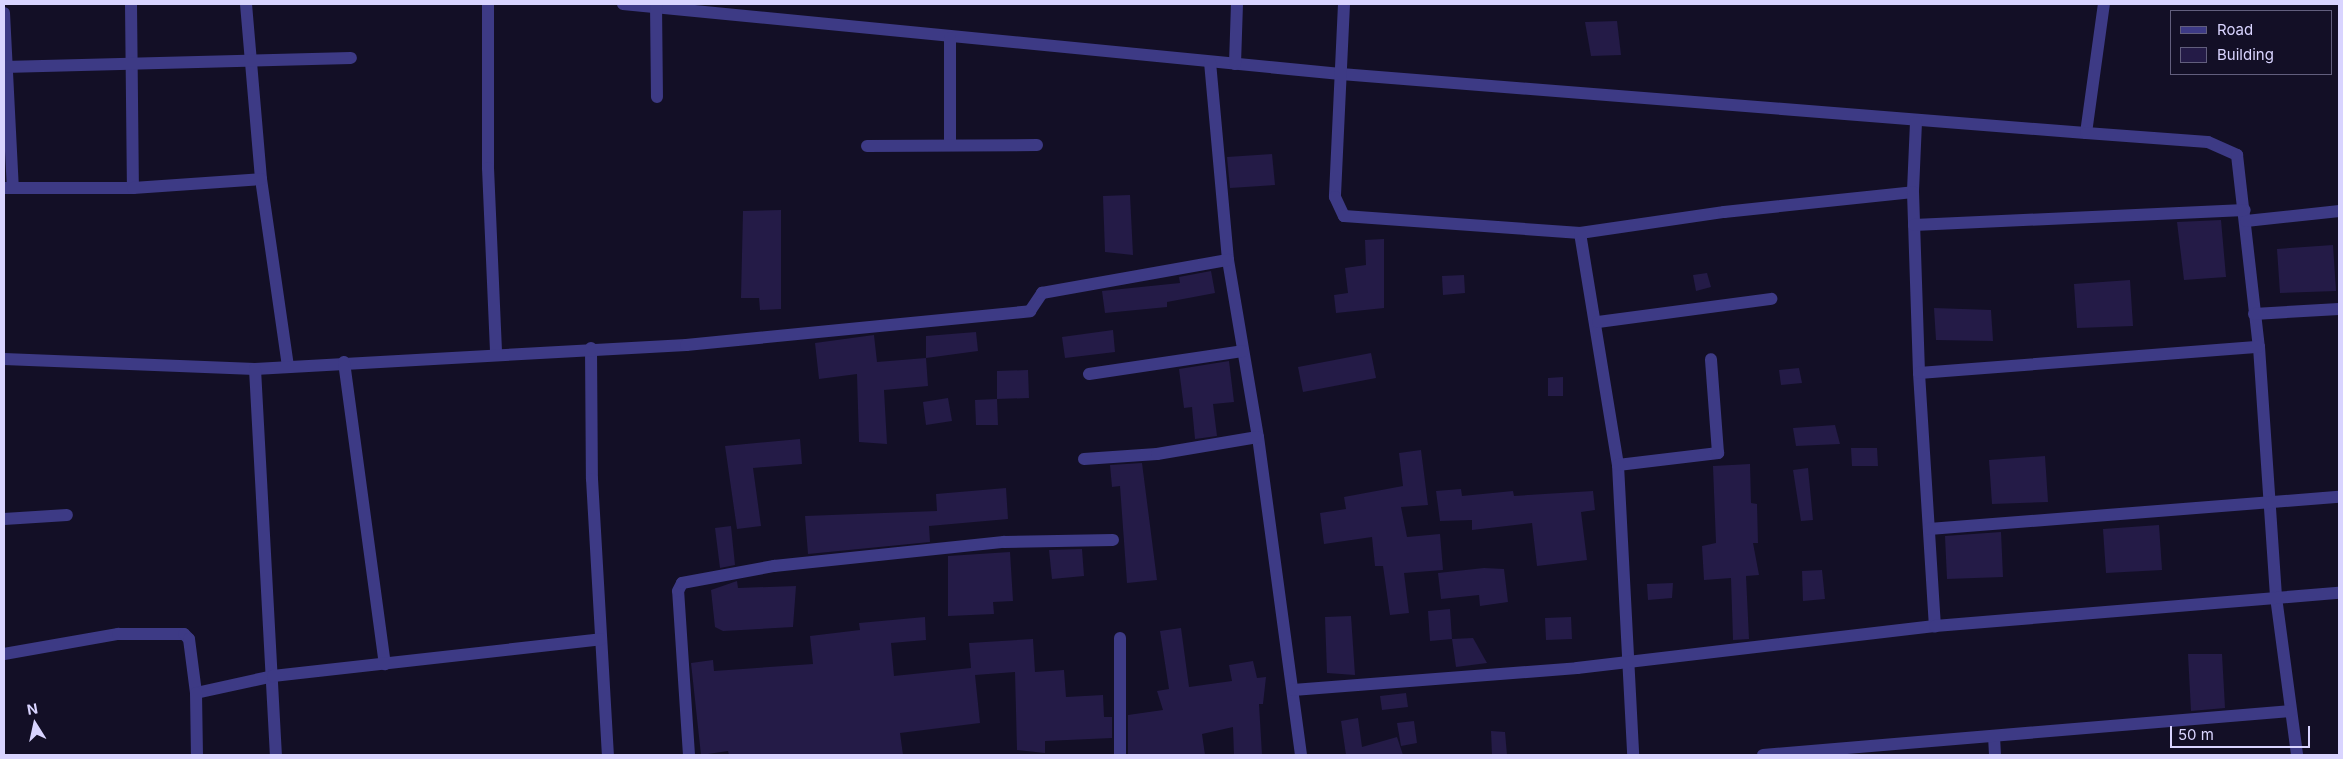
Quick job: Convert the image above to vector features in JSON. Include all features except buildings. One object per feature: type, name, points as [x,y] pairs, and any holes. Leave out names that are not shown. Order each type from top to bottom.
[{"type":"street","points":[[132,4],[133,188]]},
{"type":"street","points":[[246,4],[248,58],[261,180],[288,366]]},
{"type":"street","points":[[488,4],[488,168],[496,353]]},
{"type":"street","points":[[623,4],[656,5],[950,38],[1341,74],[1916,122],[2208,142],[2225,147],[2237,155],[2245,216],[2259,347],[2272,502],[2276,597],[2297,755]]},
{"type":"street","points":[[1235,64],[1237,4]]},
{"type":"street","points":[[1344,4],[1335,197],[1344,216],[1580,233],[1913,192]]},
{"type":"street","points":[[2086,133],[2104,4]]},
{"type":"street","points":[[656,5],[657,97]]},
{"type":"street","points":[[4,13],[8,188],[133,188],[261,180]]},
{"type":"street","points":[[950,38],[950,145]]},
{"type":"street","points":[[5,66],[248,58],[352,58]]},
{"type":"street","points":[[1210,62],[1228,260],[1258,437],[1301,755]]},
{"type":"street","points":[[1916,122],[1913,192],[1919,373],[1935,626]]},
{"type":"street","points":[[867,146],[1038,145]]},
{"type":"street","points":[[1914,224],[2245,216],[2339,211]]},
{"type":"street","points":[[1580,233],[1598,322],[1618,465],[1632,662],[1633,755]]},
{"type":"street","points":[[4,359],[255,369],[496,353],[686,345],[1030,311],[1042,294],[1228,260]]},
{"type":"street","points":[[1598,322],[1771,299]]},
{"type":"street","points":[[2254,314],[2339,308]]},
{"type":"street","points":[[1919,373],[2259,347]]},
{"type":"street","points":[[591,348],[592,479],[608,755]]},
{"type":"street","points":[[1089,374],[1242,351]]},
{"type":"street","points":[[1618,465],[1718,453],[1711,359]]},
{"type":"street","points":[[344,362],[385,664]]},
{"type":"street","points":[[255,369],[276,755]]},
{"type":"street","points":[[1084,459],[1157,454],[1258,437]]},
{"type":"street","points":[[1929,529],[2339,497]]},
{"type":"street","points":[[4,519],[67,515]]},
{"type":"street","points":[[689,755],[678,591],[682,583],[774,566],[1004,542],[1113,540]]},
{"type":"street","points":[[1293,690],[1632,662],[1935,626],[2339,592]]},
{"type":"street","points":[[4,654],[118,634],[184,634],[189,640],[196,693],[197,755]]},
{"type":"street","points":[[196,693],[272,676],[601,638]]},
{"type":"street","points":[[1120,638],[1120,755]]},
{"type":"street","points":[[1763,755],[2290,711]]},
{"type":"street","points":[[1994,736],[1995,755]]}]
